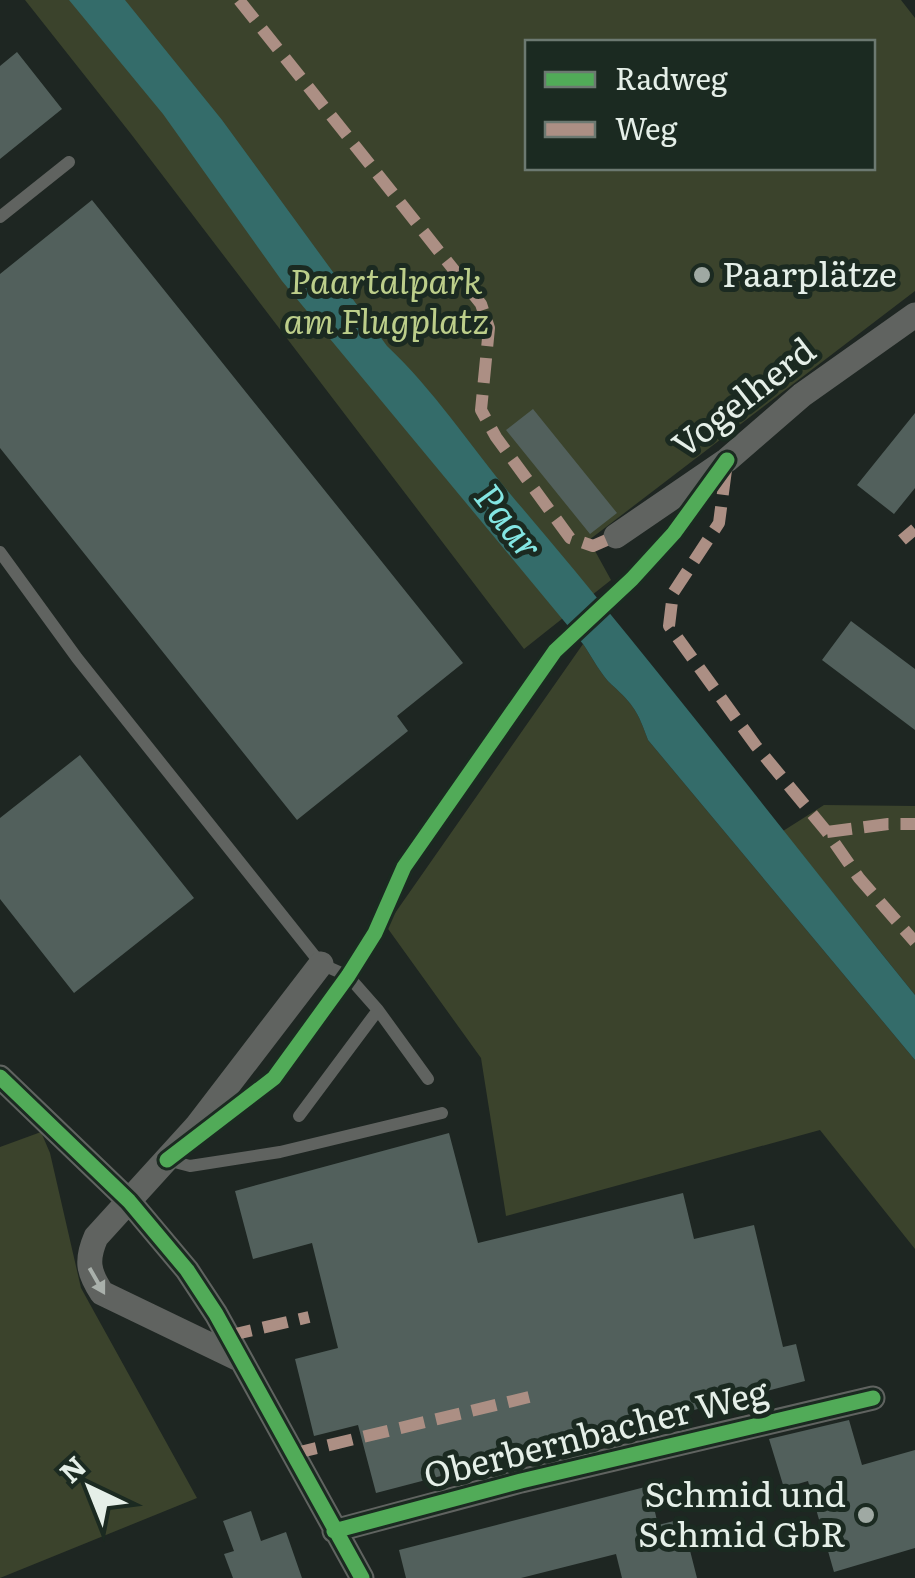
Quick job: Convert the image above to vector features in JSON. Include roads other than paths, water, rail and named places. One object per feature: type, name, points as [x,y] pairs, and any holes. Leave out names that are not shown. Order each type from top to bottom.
[{"type":"street","name":"Vogelherd","points":[[616,536],[727,460],[802,395],[915,314]]},
{"type":"street","points":[[238,1359],[102,1293],[90,1275],[88,1257],[96,1238],[196,1127],[321,964]]},
{"type":"street","points":[[0,1077],[129,1201],[188,1270],[362,1578]]},
{"type":"street","name":"Oberbernbacher Weg","points":[[334,1531],[521,1480],[874,1398]]},
{"type":"lane","points":[[0,218],[70,162]]},
{"type":"lane","points":[[0,552],[76,658],[321,964],[348,976],[428,1079]]},
{"type":"lane","points":[[299,1116],[378,1010]]},
{"type":"lane","points":[[166,1160],[190,1166],[280,1152],[442,1113]]},
{"type":"water","name":"Paar","points":[[69,0],[125,0],[222,120],[387,346],[440,405],[672,690],[915,995],[915,1060],[648,740],[630,704],[282,281],[163,114]]},
{"type":"place","name":"Paarplätze","points":[[702,275]]},
{"type":"place","name":"Schmid und Schmid GbR","points":[[866,1515]]},
{"type":"park label","name":"Paartalpark am Flugplatz","points":[[386,302]]}]
